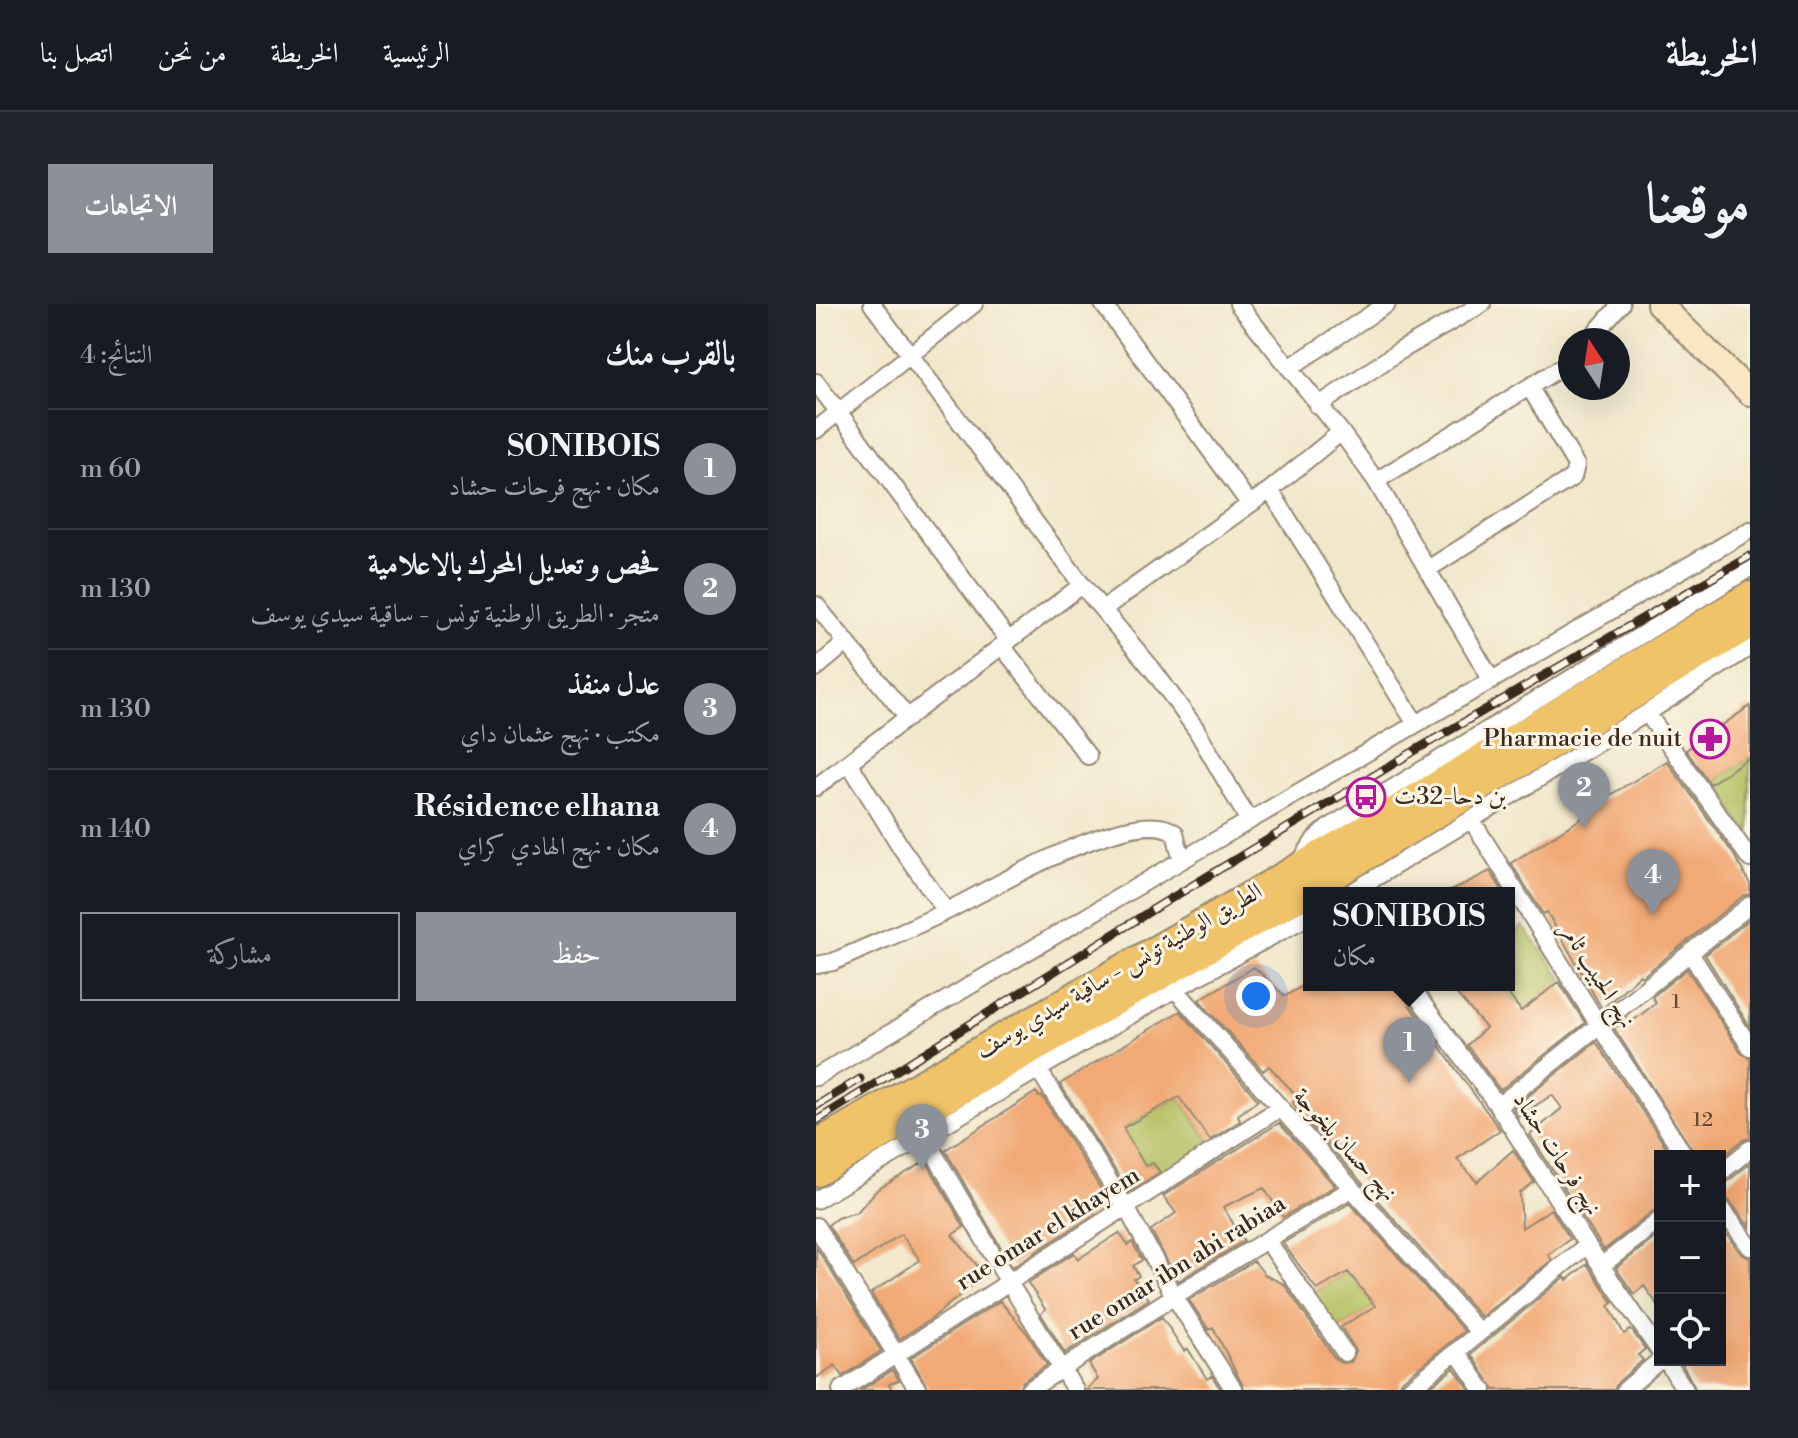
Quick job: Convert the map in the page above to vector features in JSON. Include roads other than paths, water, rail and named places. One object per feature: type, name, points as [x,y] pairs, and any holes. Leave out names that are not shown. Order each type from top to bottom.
[{"type":"highway","name":"الطريق الوطنية تونس - ساقية سيدي يوسف","points":[[816,1145],[1297,869],[1352,851],[1750,596]]},
{"type":"highway","name":"الطريق الوطنية تونس - ساقية سيدي يوسف","points":[[816,1172],[1352,851],[1750,624]]},
{"type":"main road","points":[[1659,304],[1750,393]]},
{"type":"street","points":[[872,304],[1082,585],[1153,670],[1196,729],[1249,821]]},
{"type":"street","points":[[816,430],[974,304]]},
{"type":"street","points":[[1103,304],[1249,503]]},
{"type":"street","points":[[1238,304],[1341,432],[1376,481],[1492,681]]},
{"type":"street","points":[[1289,368],[1387,304]]},
{"type":"street","points":[[1318,406],[1398,352],[1482,304]]},
{"type":"street","points":[[1600,328],[1621,304]]},
{"type":"street","points":[[1376,481],[1558,370]]},
{"type":"street","points":[[816,382],[1088,756]]},
{"type":"street","points":[[1428,569],[1573,477],[1576,465],[1530,388]]},
{"type":"street","points":[[1103,609],[1270,490],[1341,432]]},
{"type":"street","points":[[1270,490],[1416,724]]},
{"type":"street","points":[[816,1077],[1750,530]]},
{"type":"street","points":[[1297,869],[1307,849],[1328,828],[1750,568]]},
{"type":"street","points":[[816,787],[1082,585]]},
{"type":"street","points":[[816,605],[908,718]]},
{"type":"street","points":[[816,668],[847,642]]},
{"type":"street","points":[[1360,887],[1750,647]]},
{"type":"street","points":[[1647,713],[1750,859]]},
{"type":"street","points":[[849,763],[902,849],[946,911]]},
{"type":"street","name":"نهج الحبيب ثامر","points":[[1471,819],[1513,887]]},
{"type":"street","points":[[816,965],[833,962],[946,911],[1031,867],[1106,835],[1161,825],[1175,833],[1182,860]]},
{"type":"street","name":"نهج الحبيب ثامر","points":[[1515,890],[1681,1150]]},
{"type":"street","points":[[1498,1106],[1750,905]]},
{"type":"street","points":[[816,1200],[1175,989],[1303,919]]},
{"type":"street","points":[[1690,953],[1750,1047]]},
{"type":"street","name":"نهج حسان بلخوجة","points":[[1175,989],[1479,1332]]},
{"type":"street","name":"نهج فرحات حشاد","points":[[1413,991],[1498,1106],[1654,1343]]},
{"type":"street","points":[[1038,1069],[1127,1209],[1174,1296],[1234,1390]]},
{"type":"street","name":"rue omar el khayem","points":[[841,1390],[1280,1108]]},
{"type":"street","points":[[924,1136],[1075,1390]]},
{"type":"street","points":[[1726,1168],[1750,1149]]},
{"type":"street","name":"rue omar ibn abi rabiaa","points":[[1029,1390],[1174,1296],[1351,1189]]},
{"type":"street","points":[[1726,1214],[1750,1247]]},
{"type":"street","points":[[1601,1266],[1657,1222]]},
{"type":"street","points":[[816,1226],[918,1390]]},
{"type":"street","points":[[1267,1240],[1345,1353]]},
{"type":"street","points":[[1409,1390],[1587,1245]]},
{"type":"street","points":[[1456,1351],[1483,1390]]},
{"type":"street","points":[[1625,1390],[1655,1366]]},
{"type":"street","points":[[1667,1366],[1685,1390]]},
{"type":"railway","points":[[816,1121],[1152,910],[1421,747],[1750,556]]},
{"type":"railway","points":[[816,1106],[860,1079]]},
{"type":"place","name":"Pharmacie de nuit","points":[[1710,739]]},
{"type":"place","name":"بن دحا-32ت","points":[[1366,797]]},
{"type":"place","name":"فحص و تعديل المحرك بالاعلامية","points":[[1584,828]]},
{"type":"place","name":"Résidence elhana","points":[[1653,915]]},
{"type":"place","name":"SONIBOIS","points":[[1409,1083]]},
{"type":"place","name":"عدل منفذ","points":[[922,1170]]}]
